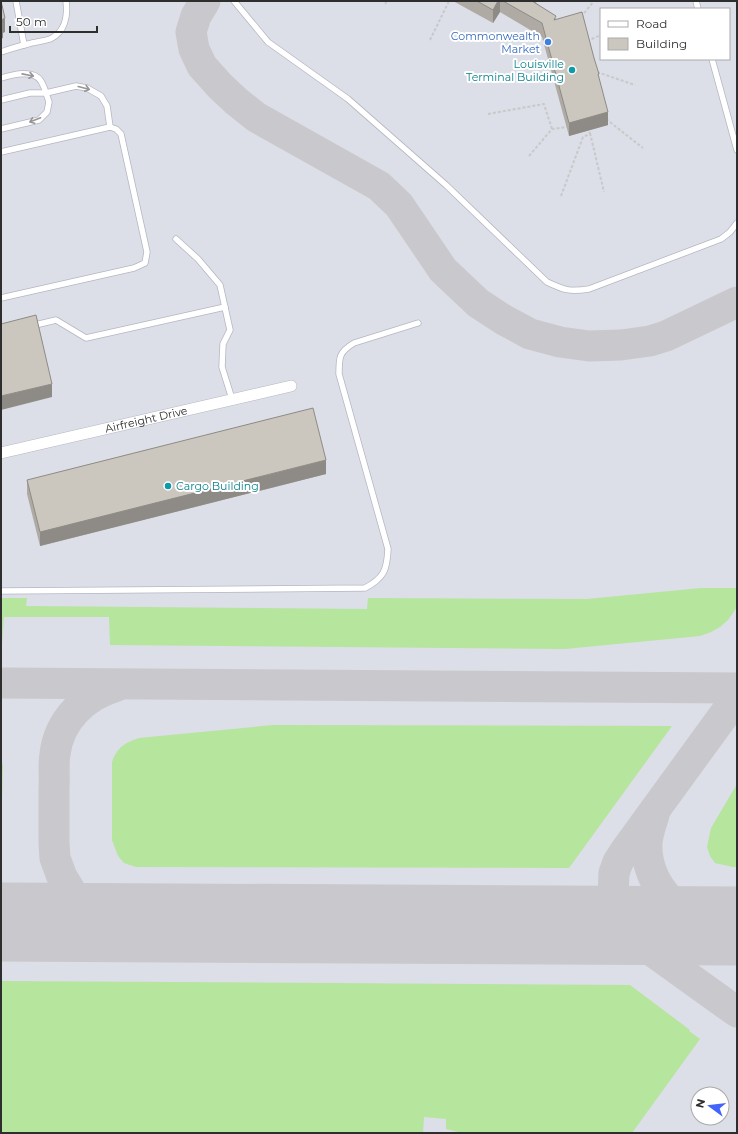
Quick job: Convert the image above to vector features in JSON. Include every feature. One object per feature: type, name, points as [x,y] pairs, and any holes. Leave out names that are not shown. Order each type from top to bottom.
[{"type":"street","name":"Airfreight Drive","points":[[1,453],[291,386]]},
{"type":"lane","points":[[16,1],[24,45]]},
{"type":"lane","points":[[1,52],[51,38],[60,31],[66,20],[66,1]]},
{"type":"lane","points":[[234,1],[268,42],[348,99],[446,185],[547,282],[557,287],[568,291],[588,289],[721,239],[730,232],[737,223]]},
{"type":"lane","points":[[712,60],[737,150]]},
{"type":"lane","points":[[1,78],[16,74],[31,74],[40,80],[49,102],[47,112],[39,120],[1,129]]},
{"type":"lane","points":[[1,100],[30,93],[46,93],[76,86],[87,88],[101,96],[107,106],[110,127]]},
{"type":"lane","points":[[1,152],[110,127],[116,129],[121,134],[147,252],[145,263],[134,268],[1,298]]},
{"type":"lane","points":[[176,239],[198,259],[220,285],[230,330],[223,344],[222,367],[232,399]]},
{"type":"lane","points":[[24,327],[56,320],[86,338],[225,307]]},
{"type":"lane","points":[[1,591],[365,588],[375,582],[382,575],[387,563],[388,549],[339,374],[340,356],[345,348],[354,343],[418,323]]},
{"type":"path","points":[[430,40],[449,1]]},
{"type":"path","points":[[580,18],[594,1]]},
{"type":"path","points":[[586,41],[600,35]]},
{"type":"path","points":[[594,71],[635,85]]},
{"type":"path","points":[[488,114],[544,104],[552,129]]},
{"type":"path","points":[[606,119],[643,148]]},
{"type":"path","points":[[529,156],[552,129],[567,127]]},
{"type":"path","points":[[561,196],[582,137],[590,134],[589,130],[604,192]]},
{"type":"shaded area","points":[[1,1],[737,1],[737,1133],[1,1133]]},
{"type":"green space","points":[[701,588],[737,588],[737,607],[728,620],[711,632],[700,636],[565,649],[110,645],[109,617],[4,617],[1,644],[1,598],[27,598],[26,606],[367,609],[368,598],[587,599]]},
{"type":"green space","points":[[273,725],[672,726],[569,868],[136,867],[124,863],[118,856],[112,840],[112,762],[116,753],[122,746],[139,738]]},
{"type":"green space","points":[[1,758],[3,765],[1,840]]},
{"type":"green space","points":[[737,784],[737,867],[733,867],[715,863],[710,856],[707,847],[711,828]]},
{"type":"green space","points":[[1,981],[630,985],[700,1039],[632,1133],[462,1133],[446,1129],[446,1119],[424,1117],[423,1133],[1,1133]]},
{"type":"building","points":[[1,1],[5,18],[1,20]]},
{"type":"building","points":[[477,1],[498,1],[493,10]]},
{"type":"building","name":"Louisville Terminal Building","points":[[503,1],[532,1],[556,16],[554,20],[582,12],[608,112],[569,123],[542,23]]},
{"type":"building","points":[[36,315],[52,384],[1,396],[1,324]]},
{"type":"building","name":"Cargo Building","points":[[313,408],[326,460],[40,532],[27,480]]},
{"type":"taxiway","points":[[205,1],[196,16],[191,32],[194,49],[202,66],[220,86],[256,117],[379,186],[399,205],[443,270],[478,303],[504,320],[530,334],[560,342],[589,346],[621,345],[650,341],[666,336],[737,302]]},
{"type":"taxiway","points":[[1,683],[737,688]]},
{"type":"taxiway","points":[[117,686],[105,690],[84,703],[68,720],[62,730],[58,742],[54,762],[54,843],[55,858],[62,877],[73,895],[91,909],[107,918],[129,922],[240,924]]},
{"type":"taxiway","points":[[737,697],[618,862],[614,873],[613,895],[616,911],[623,926],[638,941],[737,1012]]},
{"type":"taxiway","points":[[654,815],[647,839],[648,856],[651,870],[665,895],[675,905],[699,920],[712,924],[737,924]]},
{"type":"runway","points":[[1,922],[737,926]]},
{"type":"place","name":"Commonwealth Market","points":[[548,42]]},
{"type":"place","name":"Louisville Terminal Building","points":[[572,70]]},
{"type":"place","name":"Cargo Building","points":[[168,486]]}]
